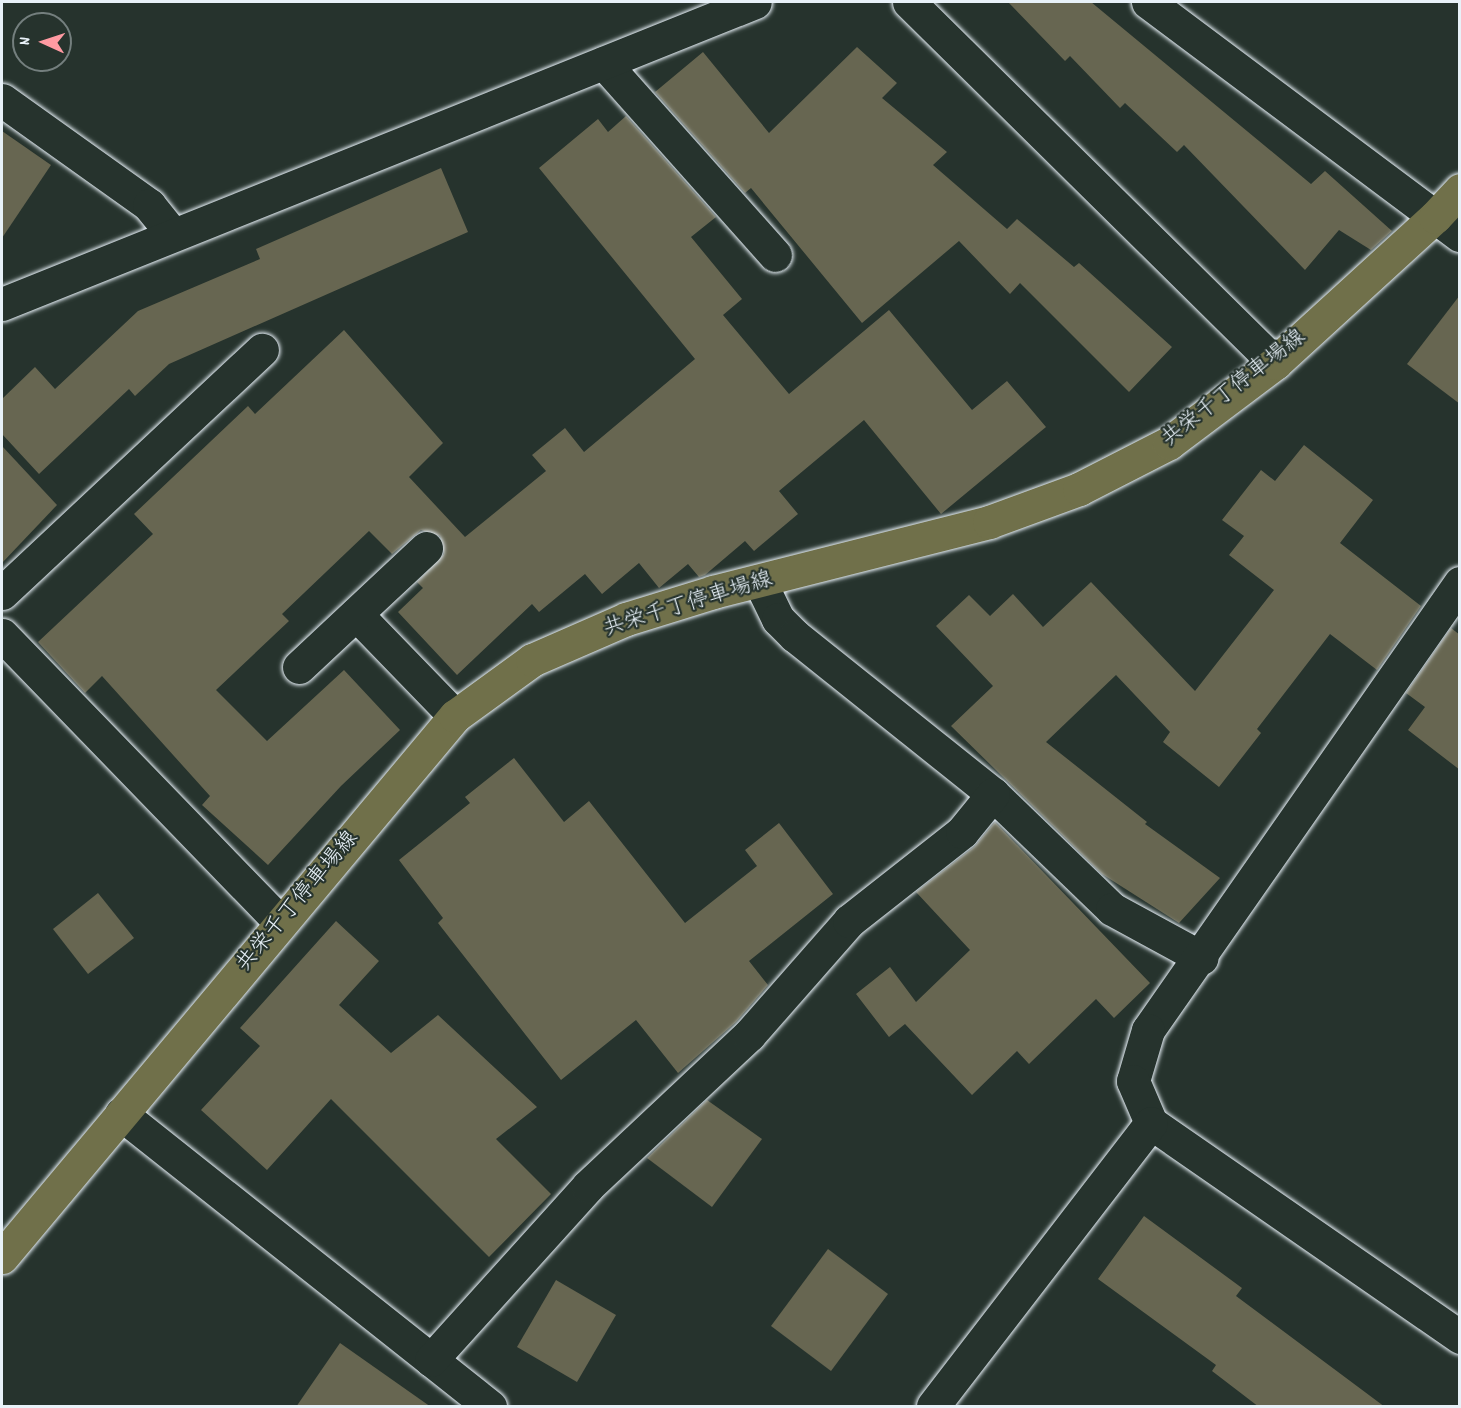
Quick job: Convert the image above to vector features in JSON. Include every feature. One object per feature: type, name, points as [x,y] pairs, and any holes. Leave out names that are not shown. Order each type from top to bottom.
[{"type":"main road","name":"共栄千丁停車場線","points":[[2,1257],[280,922],[455,716],[532,660],[615,623],[760,582],[990,522],[1079,489],[1169,443],[1275,363],[1447,226],[1460,190]]},
{"type":"street","points":[[2,304],[754,2]]},
{"type":"street","points":[[909,2],[1275,363]]},
{"type":"street","points":[[1148,2],[1447,226]]},
{"type":"street","points":[[604,63],[775,255]]},
{"type":"street","points":[[2,100],[149,205],[173,235]]},
{"type":"street","points":[[2,593],[262,350]]},
{"type":"street","points":[[299,667],[426,548]]},
{"type":"street","points":[[760,582],[778,620],[795,636],[993,794],[1112,909],[1202,958]]},
{"type":"street","points":[[1460,583],[1430,621],[1202,958],[1148,1030],[1133,1081],[1151,1123],[1460,1336]]},
{"type":"street","points":[[356,614],[455,716]]},
{"type":"street","points":[[2,635],[280,922]]},
{"type":"street","points":[[431,1360],[588,1186],[749,1035],[849,921],[962,832],[993,794]]},
{"type":"street","points":[[121,1114],[490,1407]]},
{"type":"street","points":[[933,1407],[1151,1123]]},
{"type":"building","points":[[1008,2],[1091,2],[1311,184],[1325,171],[1392,231],[1371,250],[1339,230],[1305,270],[1184,145],[1177,152],[1125,103],[1120,108],[1070,56],[1065,61]]},
{"type":"building","points":[[857,47],[897,83],[882,98],[947,152],[933,165],[1007,229],[1017,219],[1074,267],[1079,263],[1172,347],[1129,392],[1020,283],[1010,294],[959,241],[862,323],[751,188],[745,193],[655,92],[703,52],[769,133]]},
{"type":"building","points":[[626,116],[716,217],[691,237],[742,299],[723,315],[789,394],[889,310],[972,410],[1007,381],[1046,427],[941,514],[864,420],[779,491],[798,514],[754,551],[745,541],[705,575],[699,577],[688,564],[659,588],[639,563],[602,594],[585,574],[539,612],[532,604],[457,675],[398,612],[423,588],[417,582],[444,554],[440,536],[421,530],[392,554],[369,531],[282,614],[289,621],[216,690],[267,741],[344,670],[400,730],[341,786],[268,865],[202,805],[210,796],[102,676],[85,693],[38,642],[153,534],[134,514],[248,406],[255,414],[344,330],[443,443],[409,477],[465,537],[546,471],[532,455],[565,428],[584,452],[695,359],[539,168],[598,119],[608,132]]},
{"type":"building","points":[[2,131],[51,165],[2,238]]},
{"type":"building","points":[[441,168],[468,232],[169,364],[135,396],[129,389],[39,474],[2,434],[2,399],[35,367],[55,389],[138,311],[260,259],[256,249]]},
{"type":"building","points":[[1460,295],[1460,404],[1407,364]]},
{"type":"building","points":[[1304,445],[1373,500],[1340,543],[1421,606],[1377,670],[1330,634],[1257,729],[1261,733],[1219,787],[1163,742],[1170,732],[1116,675],[1046,742],[1147,822],[1145,824],[1220,878],[1179,923],[1102,874],[951,726],[993,686],[936,626],[969,595],[990,616],[1013,594],[1043,627],[1091,582],[1195,691],[1274,590],[1229,555],[1244,536],[1222,520],[1261,470],[1275,481]]},
{"type":"building","points":[[2,446],[57,505],[2,563]]},
{"type":"building","points":[[1451,628],[1460,635],[1460,770],[1408,730],[1425,707],[1406,693]]},
{"type":"building","points":[[514,758],[564,822],[589,801],[685,923],[757,866],[745,850],[779,823],[833,894],[749,961],[768,985],[736,1022],[678,1073],[636,1020],[561,1080],[438,923],[443,918],[399,860],[470,803],[465,797]]},
{"type":"building","points":[[995,822],[1150,983],[1114,1018],[1096,999],[1029,1064],[1017,1051],[972,1095],[905,1024],[889,1037],[856,994],[890,967],[916,1002],[970,950],[916,892],[974,847]]},
{"type":"building","points":[[98,893],[134,938],[88,974],[53,929]]},
{"type":"building","points":[[336,921],[379,961],[339,1005],[391,1053],[438,1015],[537,1107],[496,1139],[551,1194],[489,1257],[331,1099],[267,1170],[201,1110],[260,1046],[240,1028]]},
{"type":"building","points":[[707,1100],[762,1139],[712,1207],[647,1158]]},
{"type":"building","points":[[1144,1216],[1242,1288],[1236,1296],[1385,1407],[1259,1407],[1212,1371],[1216,1365],[1098,1279]]},
{"type":"building","points":[[828,1249],[888,1294],[831,1371],[771,1326]]},
{"type":"building","points":[[556,1280],[616,1315],[577,1382],[517,1347]]},
{"type":"building","points":[[340,1343],[431,1407],[296,1407]]}]
